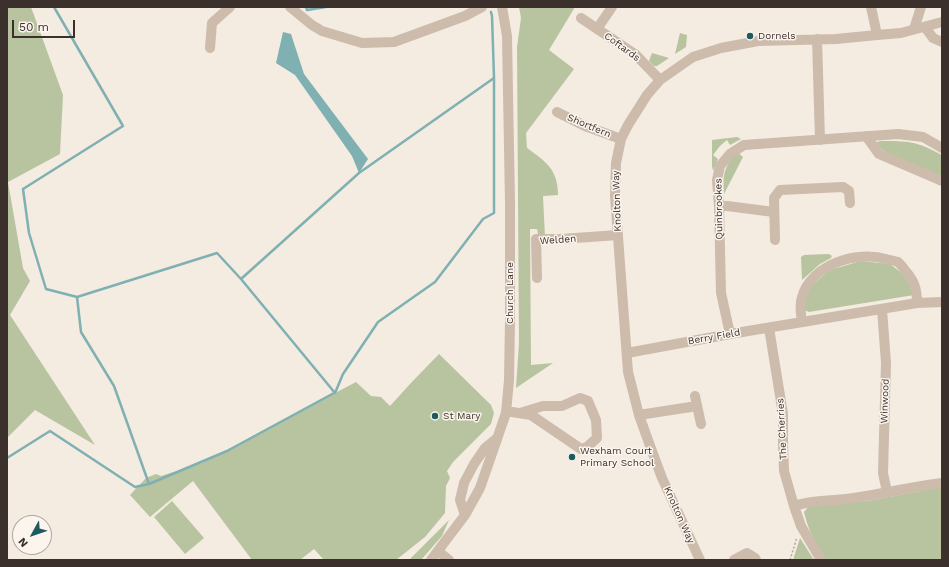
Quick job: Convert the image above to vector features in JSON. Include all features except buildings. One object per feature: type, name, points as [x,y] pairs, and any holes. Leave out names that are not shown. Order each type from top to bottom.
[{"type":"street","points":[[210,48],[212,23],[230,7]]},
{"type":"street","points":[[290,7],[322,31],[362,43],[394,42],[465,16],[482,7]]},
{"type":"street","name":"Church Lane","points":[[431,560],[465,515],[480,488],[506,411],[509,380],[510,210],[507,36],[502,7]]},
{"type":"street","points":[[597,29],[612,7]]},
{"type":"street","points":[[871,7],[877,35]]},
{"type":"street","points":[[914,29],[921,7]]},
{"type":"street","name":"Coftards","points":[[581,18],[636,55],[660,80]]},
{"type":"street","name":"Knolton Way","points":[[700,560],[662,478],[640,415],[628,372],[615,196],[616,163],[621,139],[628,124],[647,95],[660,80],[693,56],[721,48],[758,41],[817,39],[901,33],[942,22]]},
{"type":"street","points":[[925,27],[933,38],[942,42]]},
{"type":"street","points":[[817,39],[820,140]]},
{"type":"street","name":"Shortfern","points":[[557,112],[585,126],[621,139]]},
{"type":"street","name":"Quinbrookes","points":[[730,334],[721,293],[717,180],[720,166],[730,154],[744,145],[898,134],[923,137],[942,148]]},
{"type":"street","points":[[866,136],[878,154],[942,181]]},
{"type":"street","points":[[775,240],[774,198],[780,190],[843,187],[849,192],[850,203]]},
{"type":"street","points":[[719,206],[774,212]]},
{"type":"street","name":"Welden","points":[[537,278],[536,239],[561,240],[618,235]]},
{"type":"street","points":[[802,322],[800,305],[808,284],[825,268],[850,257],[876,256],[898,263],[912,278],[917,292],[917,303]]},
{"type":"street","name":"Berry Field","points":[[627,353],[730,334],[917,303],[942,302]]},
{"type":"street","name":"Winwood","points":[[882,309],[886,363],[883,473],[887,492]]},
{"type":"street","name":"The Cherries","points":[[769,328],[783,414],[784,471],[801,526],[821,560]]},
{"type":"street","points":[[506,411],[531,416],[581,449],[587,447],[597,438],[596,420],[588,401],[580,398],[562,406],[544,406],[520,413]]},
{"type":"street","points":[[640,415],[696,401],[700,424]]},
{"type":"street","points":[[465,515],[460,500],[464,483],[474,464],[485,448],[497,438]]},
{"type":"street","points":[[794,506],[806,502],[845,499],[942,483]]},
{"type":"street","points":[[438,551],[448,560]]},
{"type":"street","points":[[734,560],[747,553],[756,560]]},
{"type":"path","points":[[790,560],[801,526]]},
{"type":"green space","points":[[7,7],[31,7],[63,95],[60,154],[8,182],[23,268],[30,281],[10,315],[95,445],[35,410],[7,438]]},
{"type":"green space","points":[[519,7],[575,7],[549,50],[574,69],[526,133],[527,148],[550,167],[556,179],[557,186],[558,195],[543,196],[545,237],[538,234],[537,229],[530,229],[531,365],[553,363],[516,388],[519,343],[517,47],[521,18]]},
{"type":"green space","points":[[680,33],[687,35],[686,47],[675,54]]},
{"type":"green space","points":[[652,53],[669,58],[657,66],[654,66],[649,61]]},
{"type":"green space","points":[[737,137],[741,139],[730,145],[727,140],[713,155],[718,159],[713,171],[712,140]]},
{"type":"green space","points":[[898,141],[918,144],[940,154],[942,156],[942,181],[884,151],[877,145],[877,142]]},
{"type":"green space","points":[[737,152],[743,157],[724,194],[724,176],[726,167]]},
{"type":"green space","points":[[829,254],[832,256],[831,258],[820,264],[802,280],[801,257],[804,255]]},
{"type":"green space","points":[[861,261],[890,264],[907,277],[914,295],[809,312],[802,309],[807,290],[830,270]]},
{"type":"green space","points":[[439,354],[491,405],[494,413],[491,424],[453,462],[447,471],[450,478],[446,486],[445,513],[425,537],[396,560],[324,560],[314,549],[300,560],[252,560],[193,481],[150,517],[130,495],[146,478],[156,474],[161,476],[202,463],[356,382],[371,396],[381,397],[390,406]]},
{"type":"green space","points":[[942,487],[942,560],[826,560],[813,537],[804,512],[810,505],[867,501]]},
{"type":"green space","points":[[172,501],[204,538],[185,554],[154,517]]},
{"type":"green space","points":[[449,520],[442,536],[421,560],[409,560]]},
{"type":"green space","points":[[800,538],[814,560],[793,560]]},
{"type":"water","points":[[283,32],[291,34],[304,74],[368,159],[359,173],[352,156],[295,75],[276,63]]},
{"type":"waterway","points":[[54,7],[123,126],[23,189],[29,233],[46,289],[77,297]]},
{"type":"waterway","points":[[306,7],[307,10],[326,7]]},
{"type":"waterway","points":[[335,393],[343,374],[378,322],[435,282],[483,219],[494,213],[494,78],[491,12]]},
{"type":"waterway","points":[[149,484],[114,386],[81,332],[77,297],[217,253],[241,279],[359,173],[494,78]]},
{"type":"waterway","points":[[241,279],[335,393]]},
{"type":"waterway","points":[[7,458],[50,431],[135,487],[149,484],[227,451],[334,393]]},
{"type":"place","name":"Dornels","points":[[750,36]]},
{"type":"place","name":"St Mary","points":[[435,416]]},
{"type":"place","name":"Wexham Court Primary School","points":[[572,457]]}]
